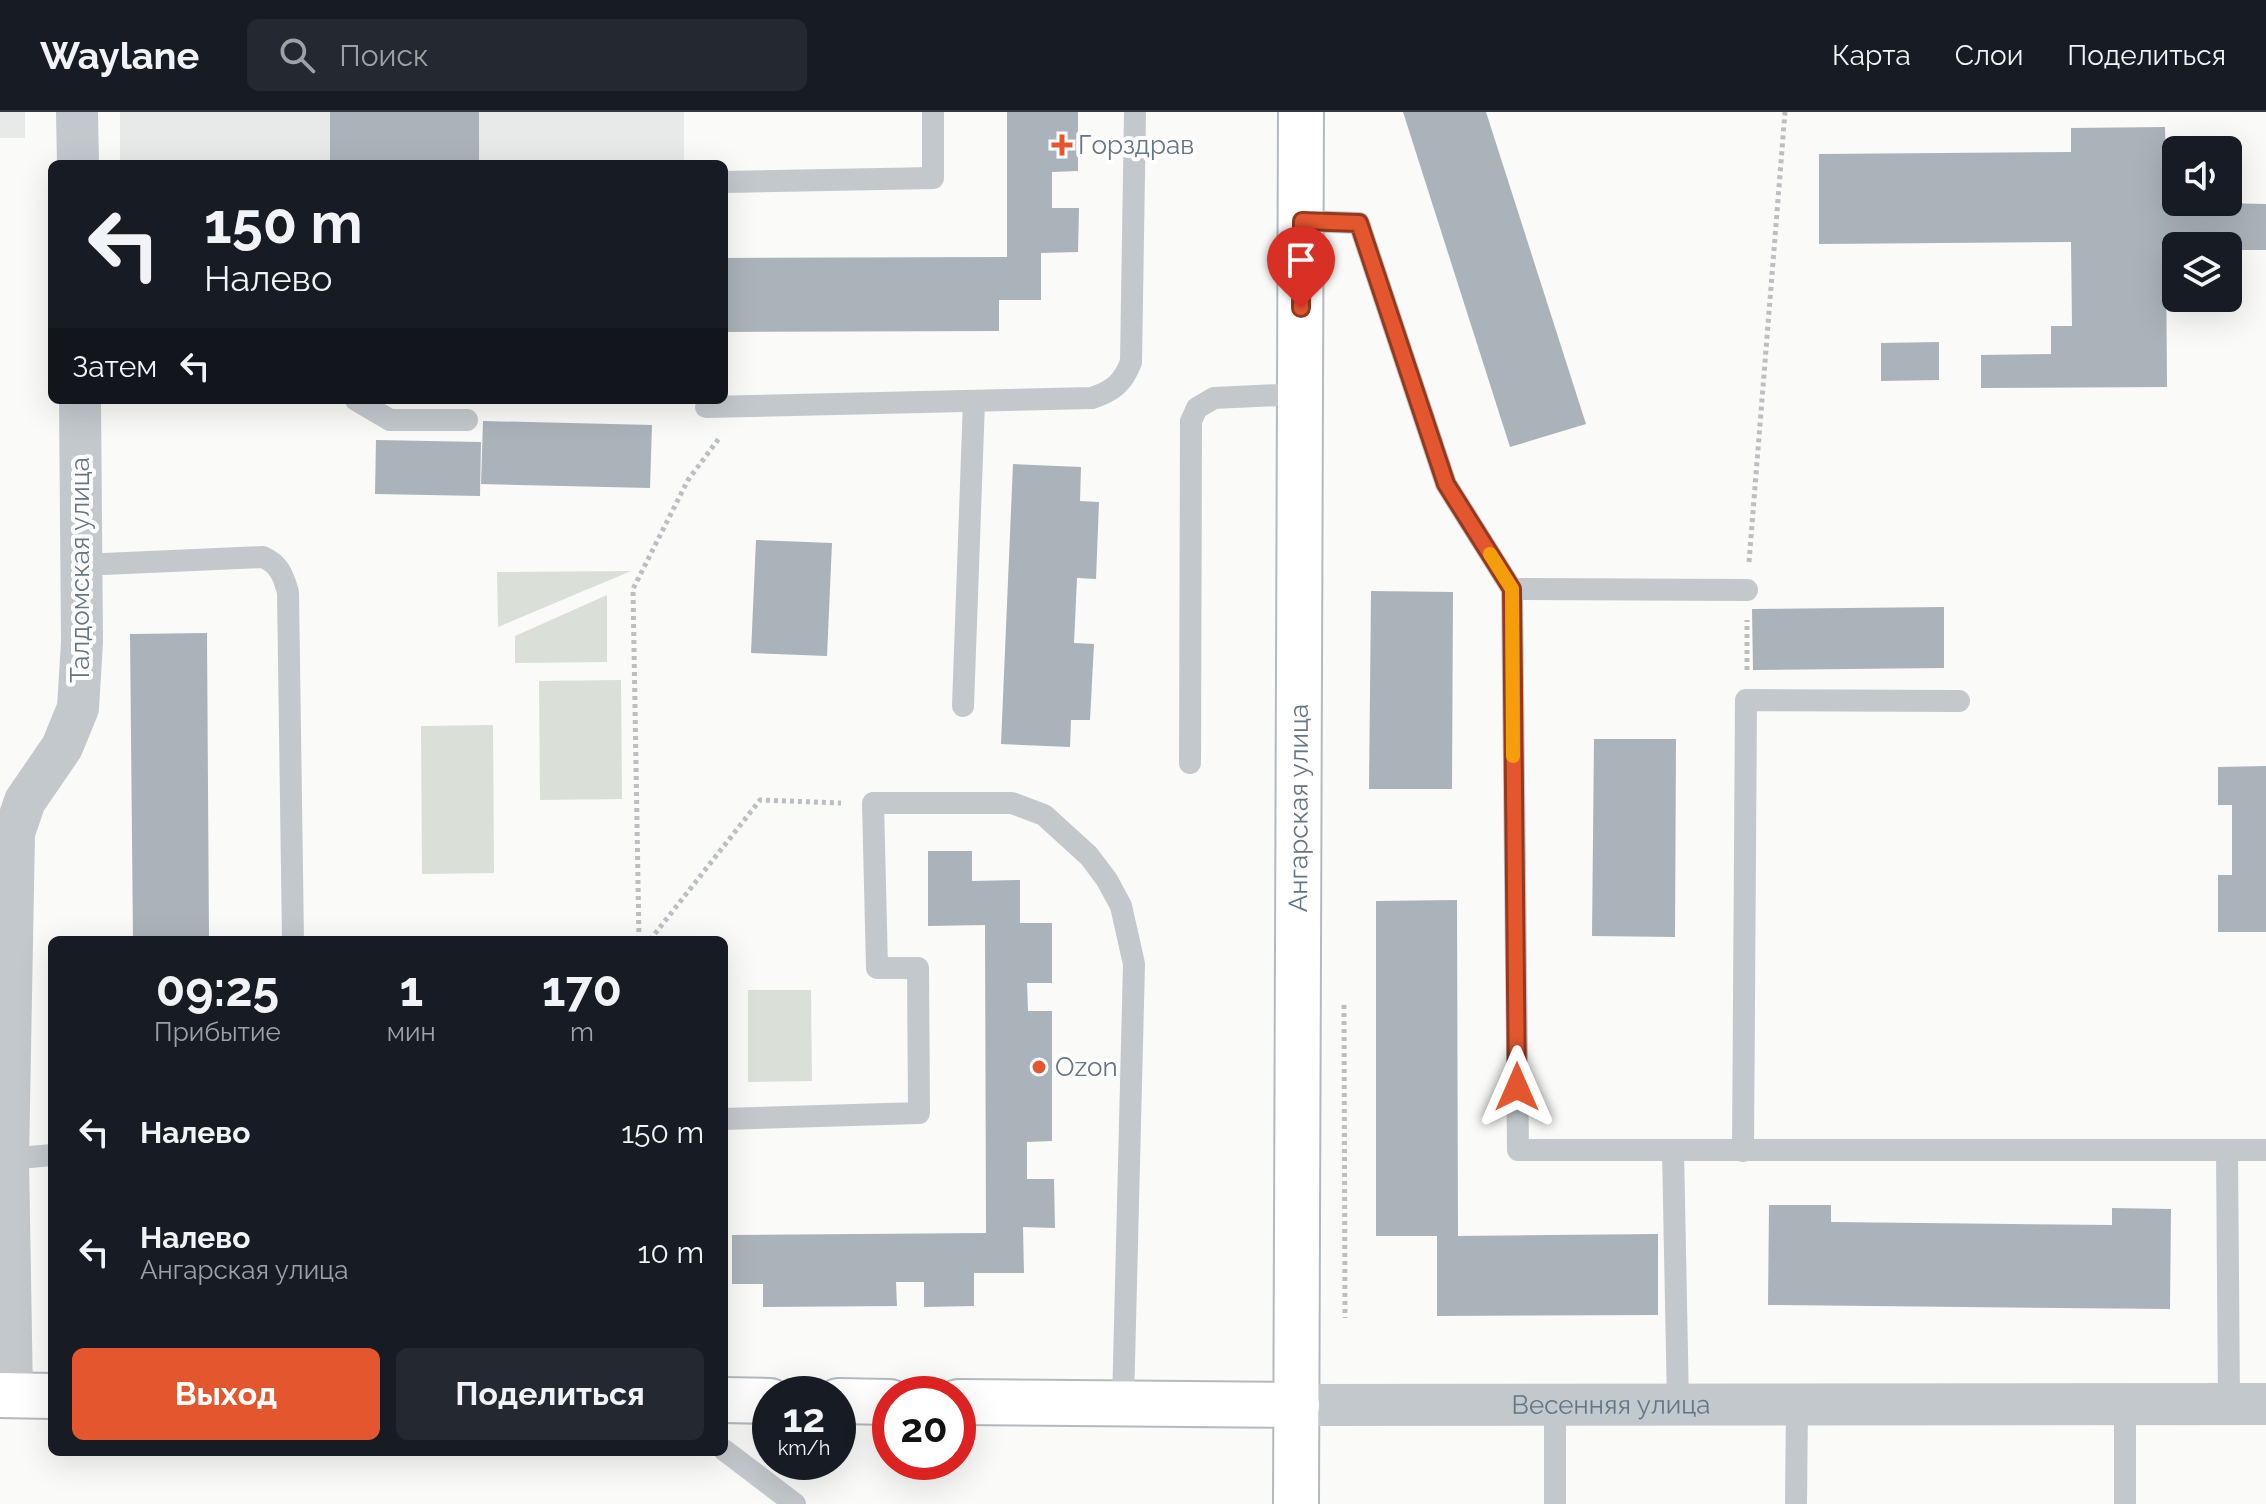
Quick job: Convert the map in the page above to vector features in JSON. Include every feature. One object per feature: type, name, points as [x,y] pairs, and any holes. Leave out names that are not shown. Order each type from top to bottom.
[{"type":"street","points":[[77,112],[78,160]]},
{"type":"street","name":"Ангарская улица","points":[[1296,1504],[1301,112]]},
{"type":"street","name":"Талдомская улица","points":[[21,1395],[8,1159],[14,833],[25,801],[62,747],[78,708],[82,642],[80,404]]},
{"type":"street","points":[[728,1400],[752,1401]]},
{"type":"street","name":"Весенняя улица","points":[[976,1402],[1297,1405],[2247,1404]]},
{"type":"lane","points":[[728,182],[933,178],[933,112]]},
{"type":"lane","points":[[706,407],[1092,398],[1110,392],[1124,379],[1131,362],[1135,112]]},
{"type":"lane","points":[[1302,221],[1359,223],[1446,484],[1512,589],[1518,1150],[2266,1150]]},
{"type":"lane","points":[[1190,763],[1191,421],[1197,408],[1214,398],[1301,394]]},
{"type":"lane","points":[[963,706],[974,401]]},
{"type":"lane","points":[[363,404],[390,420],[467,420]]},
{"type":"lane","points":[[81,565],[263,557],[275,562],[283,576],[288,592],[293,936]]},
{"type":"lane","points":[[1512,589],[1747,590]]},
{"type":"lane","points":[[1743,1151],[1746,700],[1959,701]]},
{"type":"lane","points":[[728,1119],[919,1113],[918,968],[877,968],[873,803],[1012,803],[1044,815],[1089,856],[1121,906],[1134,964],[1123,1403]]},
{"type":"lane","points":[[1673,1150],[1678,1404]]},
{"type":"lane","points":[[2227,1150],[2247,1404]]},
{"type":"lane","points":[[8,1159],[48,1155]]},
{"type":"lane","points":[[1796,1504],[1797,1404]]},
{"type":"lane","points":[[2125,1404],[2125,1504]]},
{"type":"lane","points":[[1555,1405],[1555,1504]]},
{"type":"lane","points":[[728,1453],[795,1504]]},
{"type":"path","points":[[1746,700],[1747,590],[1785,112]]},
{"type":"path","points":[[639,936],[633,589],[688,480],[744,406]]},
{"type":"path","points":[[653,936],[760,800],[873,803]]},
{"type":"shaded area","points":[[0,112],[25,112],[25,138],[0,138]]},
{"type":"shaded area","points":[[120,112],[684,112],[684,160],[120,160]]},
{"type":"shaded area","points":[[631,571],[498,627],[497,572]]},
{"type":"shaded area","points":[[607,595],[607,662],[515,663],[515,636]]},
{"type":"shaded area","points":[[621,680],[622,799],[540,800],[539,681]]},
{"type":"shaded area","points":[[493,725],[494,873],[422,874],[421,726]]},
{"type":"shaded area","points":[[748,990],[811,990],[812,1081],[748,1082]]},
{"type":"building","points":[[330,112],[479,112],[479,160],[330,160]]},
{"type":"building","points":[[1007,112],[1078,112],[1078,171],[1052,172],[1052,208],[1079,208],[1078,252],[1041,253],[1041,300],[999,300],[999,331],[728,332],[728,258],[1007,257]]},
{"type":"building","points":[[1403,112],[1486,112],[1586,424],[1510,447]]},
{"type":"building","points":[[2165,127],[2165,136],[2162,136],[2162,216],[2242,216],[2242,203],[2266,204],[2266,250],[2242,250],[2242,232],[2162,232],[2162,312],[2166,312],[2167,387],[1981,388],[1981,355],[2051,354],[2051,326],[2072,326],[2071,242],[1819,244],[1819,154],[2071,152],[2071,128]]},
{"type":"building","points":[[1939,342],[1939,380],[1881,381],[1881,343]]},
{"type":"building","points":[[483,421],[652,425],[650,488],[481,484]]},
{"type":"building","points":[[376,440],[481,442],[480,496],[375,494]]},
{"type":"building","points":[[1013,464],[1081,467],[1080,501],[1099,502],[1096,579],[1077,578],[1074,643],[1094,644],[1090,720],[1071,720],[1070,747],[1001,744]]},
{"type":"building","points":[[756,540],[832,543],[827,656],[751,653]]},
{"type":"building","points":[[1371,591],[1453,592],[1452,789],[1369,789]]},
{"type":"building","points":[[1944,607],[1944,668],[1753,670],[1752,609]]},
{"type":"building","points":[[207,633],[209,936],[133,936],[130,634]]},
{"type":"building","points":[[1594,739],[1676,739],[1675,937],[1592,936]]},
{"type":"building","points":[[2266,766],[2266,932],[2218,932],[2218,875],[2232,875],[2232,805],[2218,805],[2218,767]]},
{"type":"building","points":[[928,851],[972,851],[972,881],[1020,880],[1020,923],[1052,923],[1052,983],[1027,983],[1028,1011],[1052,1011],[1052,1141],[1027,1142],[1027,1179],[1054,1179],[1055,1228],[1023,1227],[1024,1273],[974,1273],[974,1306],[924,1307],[924,1282],[896,1282],[897,1306],[763,1307],[763,1284],[732,1284],[732,1235],[986,1233],[985,925],[928,926]]},
{"type":"building","points":[[1457,900],[1458,1236],[1658,1234],[1658,1315],[1437,1316],[1437,1236],[1376,1236],[1376,901]]},
{"type":"building","points":[[1769,1205],[1831,1205],[1831,1222],[2112,1225],[2112,1208],[2171,1209],[2170,1309],[1768,1305]]},
{"type":"slow traffic","points":[[1490,554],[1512,589],[1513,756]]},
{"type":"place","name":"Горздрав","points":[[1062,145]]},
{"type":"place","name":"Ozon","points":[[1039,1067]]},
{"type":"route","points":[[1301,308],[1302,221],[1359,223],[1446,484],[1512,589],[1517,1087]]}]
